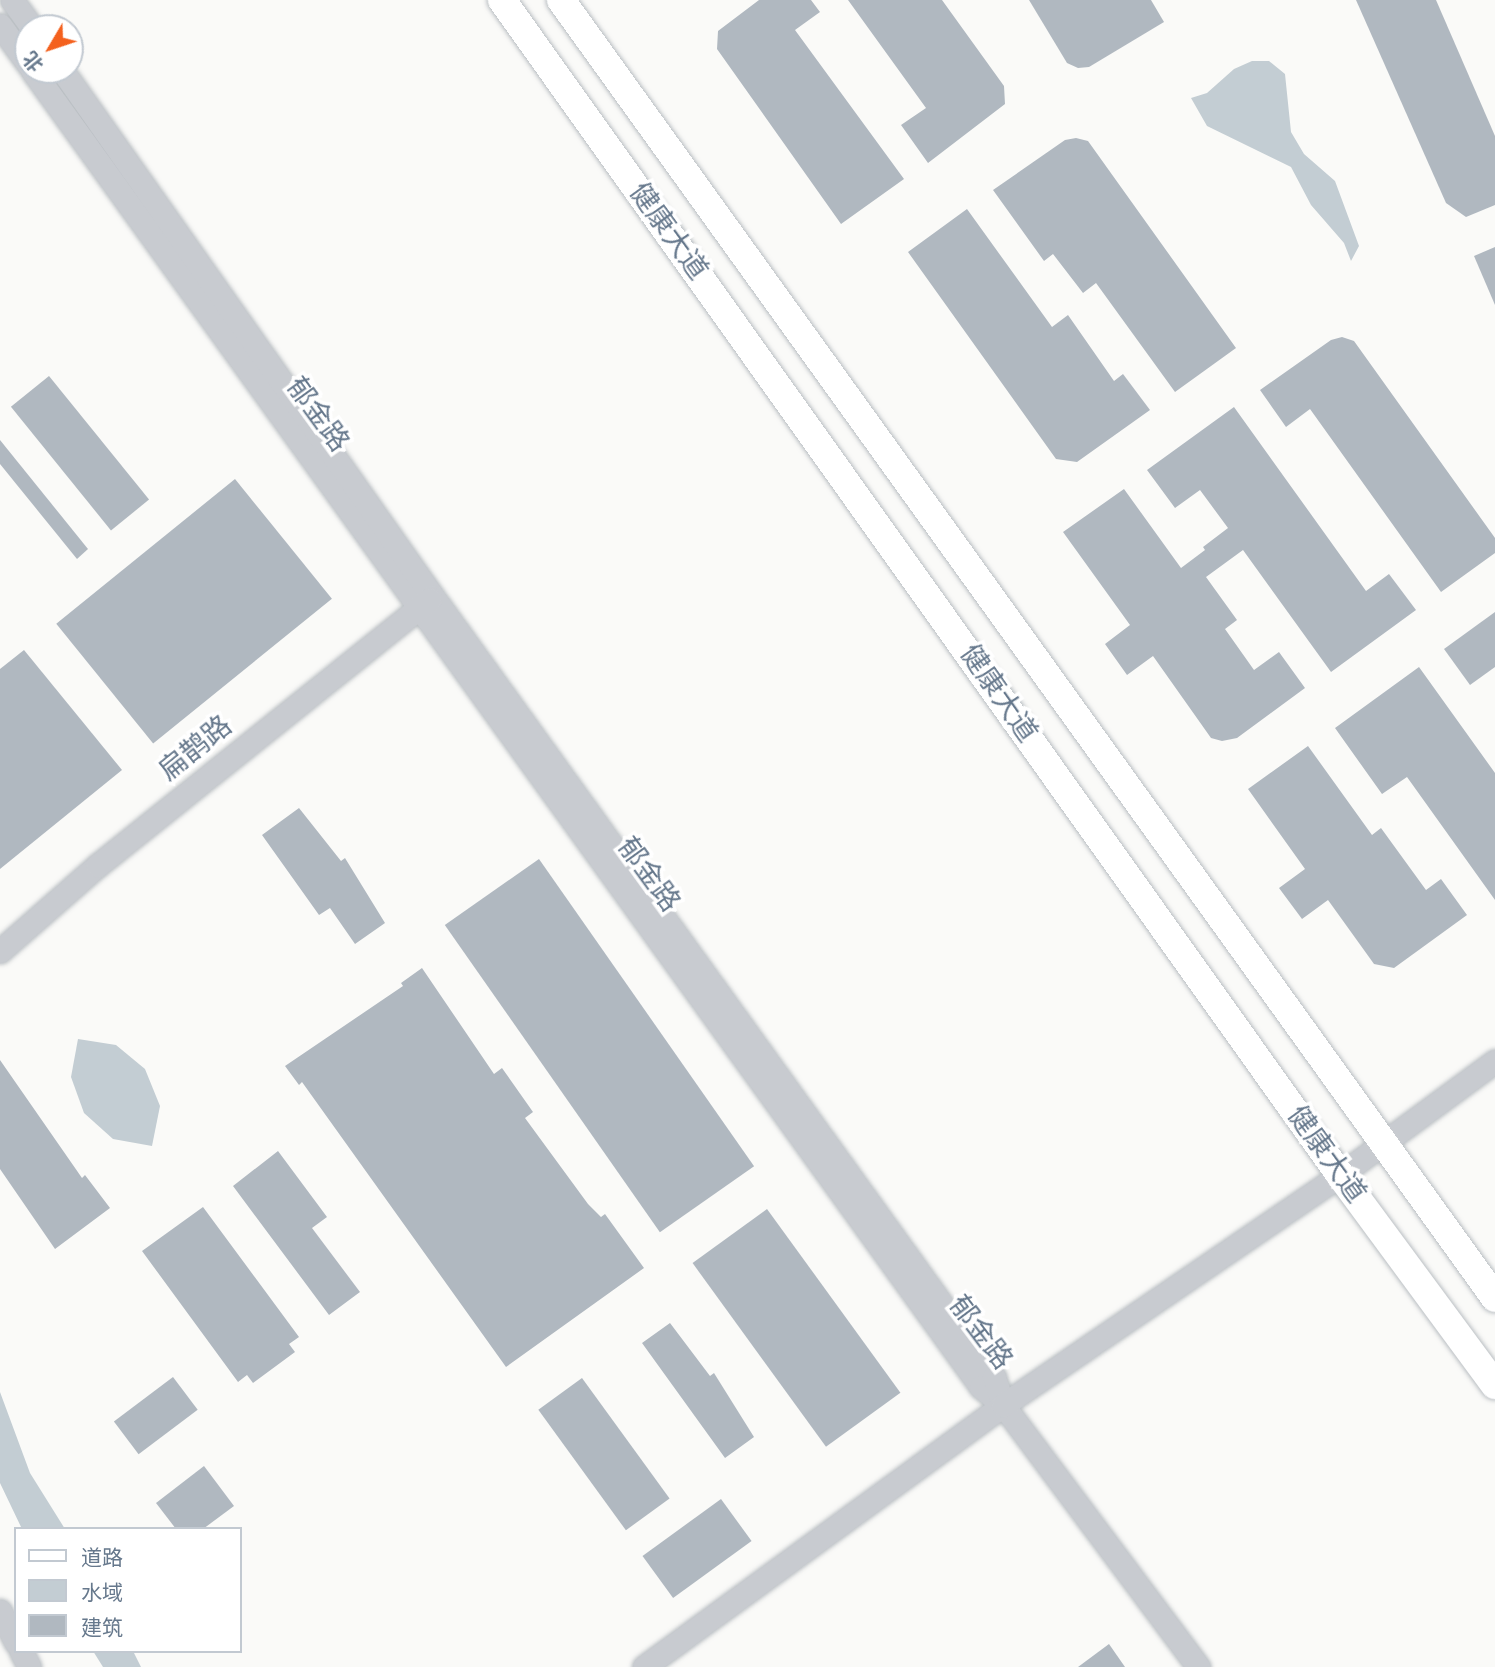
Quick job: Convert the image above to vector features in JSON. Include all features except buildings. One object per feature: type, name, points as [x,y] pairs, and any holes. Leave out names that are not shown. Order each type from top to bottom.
[{"type":"main road","name":"健康大道","points":[[502,0],[1340,1175],[1495,1385]]},
{"type":"main road","name":"健康大道","points":[[561,0],[1382,1146],[1495,1298]]},
{"type":"street","points":[[0,9],[11,0]]},
{"type":"street","points":[[0,25],[14,44]]},
{"type":"street","name":"郁金路","points":[[42,84],[995,1377],[1003,1405],[1198,1667]]},
{"type":"street","name":"郁金路","points":[[72,84],[426,602]]},
{"type":"street","name":"扁鹊路","points":[[0,951],[98,865],[426,602]]},
{"type":"street","points":[[644,1667],[1003,1405],[1382,1146],[1495,1060]]},
{"type":"street","points":[[0,1611],[14,1638]]},
{"type":"water","points":[[1252,61],[1269,61],[1285,74],[1291,132],[1304,154],[1335,181],[1359,246],[1351,261],[1344,243],[1311,205],[1291,167],[1207,126],[1191,98],[1207,93],[1234,69]]},
{"type":"water","points":[[78,1039],[116,1045],[145,1069],[160,1106],[152,1146],[113,1139],[84,1113],[71,1077]]},
{"type":"water","points":[[0,1392],[30,1473],[64,1527],[21,1527],[0,1483]]},
{"type":"water","points":[[94,1653],[134,1653],[141,1667],[103,1667]]}]
